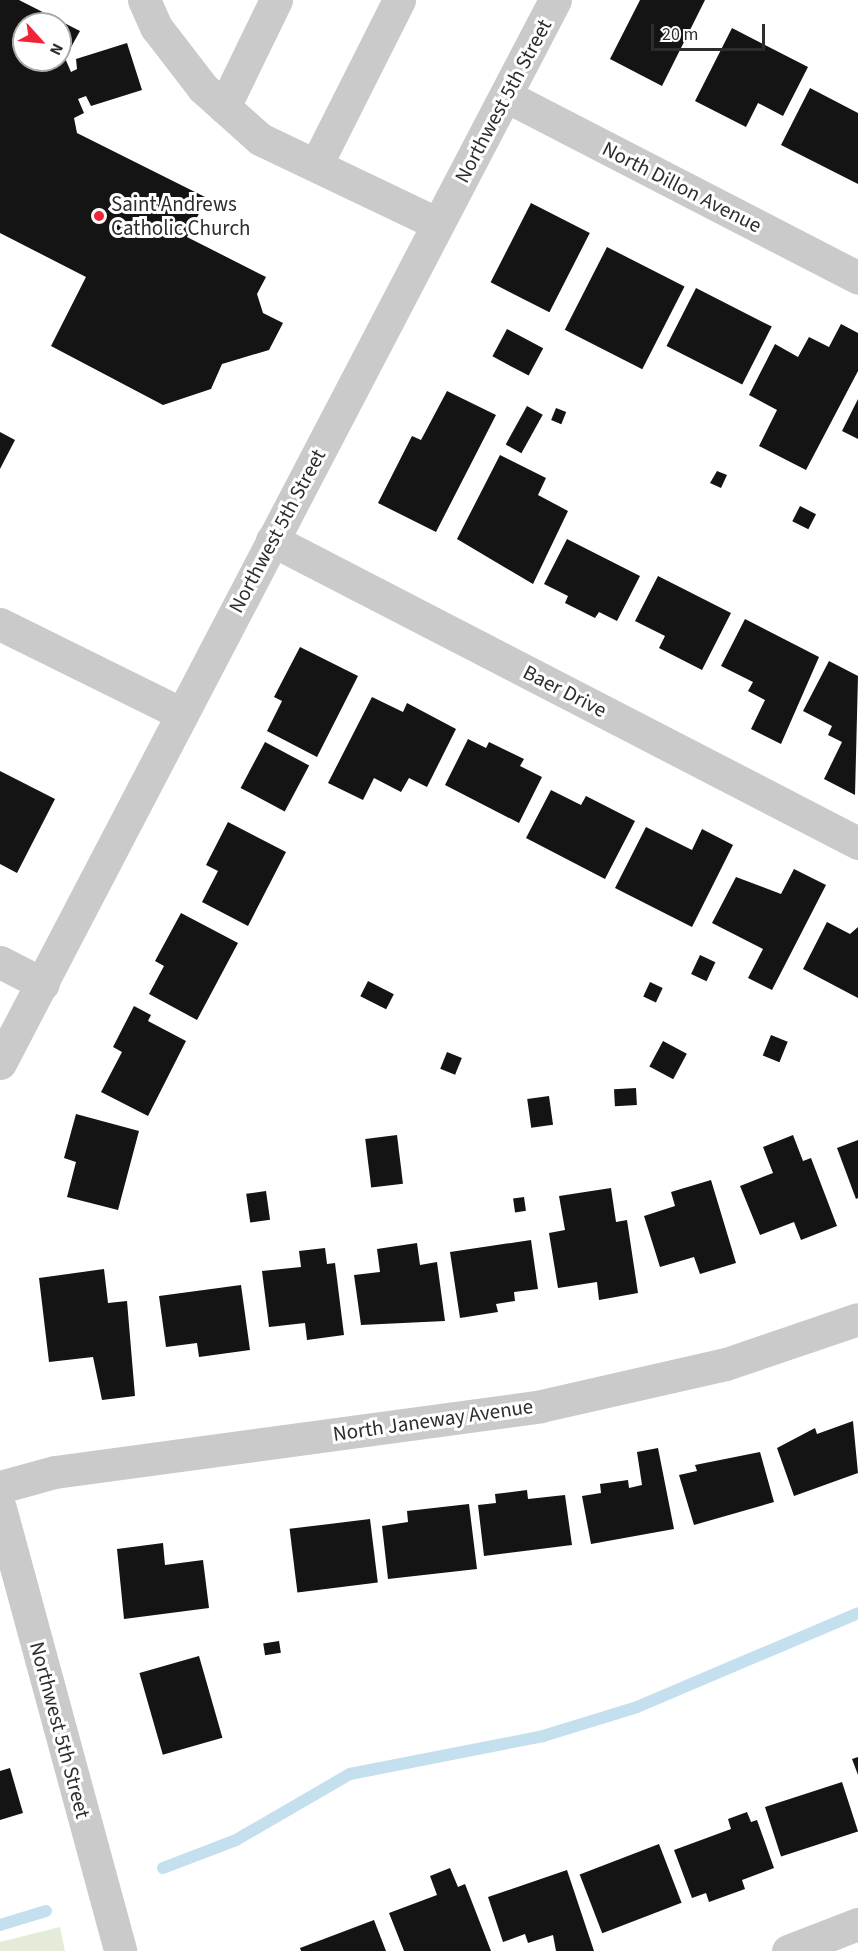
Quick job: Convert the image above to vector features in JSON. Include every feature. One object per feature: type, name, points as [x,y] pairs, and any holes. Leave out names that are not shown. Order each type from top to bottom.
[{"type":"street","points":[[224,107],[276,0]]},
{"type":"street","points":[[316,165],[399,0]]},
{"type":"street","name":"Northwest 5th Street","points":[[0,1063],[555,0]]},
{"type":"street","points":[[147,2],[203,88],[260,139],[438,224]]},
{"type":"street","name":"North Dillon Avenue","points":[[506,96],[858,278]]},
{"type":"street","name":"Baer Drive","points":[[272,540],[858,843]]},
{"type":"street","points":[[0,624],[182,714]]},
{"type":"street","points":[[0,962],[43,984]]},
{"type":"street","name":"North Janeway Avenue","points":[[0,1487],[55,1472],[541,1406],[726,1364],[858,1319]]},
{"type":"street","name":"Northwest 5th Street","points":[[0,1508],[120,1951]]},
{"type":"street","points":[[788,1951],[858,1924]]},
{"type":"green space","points":[[60,1927],[65,1951],[0,1951],[0,1942]]},
{"type":"building","name":"Saint Andrews Catholic Church","points":[[0,0],[19,0],[43,12],[12,12],[12,72],[72,72],[77,69],[76,59],[127,43],[142,90],[91,106],[86,96],[78,99],[84,113],[74,118],[77,133],[207,198],[187,237],[266,277],[257,294],[263,313],[283,323],[269,350],[222,364],[211,389],[163,405],[51,346],[86,277],[0,233]]},
{"type":"building","points":[[640,0],[705,0],[662,86],[610,59]]},
{"type":"building","name":"Saint Andrews Catholic Church","points":[[72,27],[80,31],[72,45]]},
{"type":"building","points":[[732,28],[808,67],[783,116],[758,103],[746,127],[695,101]]},
{"type":"building","points":[[810,88],[858,113],[858,184],[781,145]]},
{"type":"building","points":[[531,203],[590,233],[549,312],[491,282]]},
{"type":"building","points":[[607,247],[685,286],[642,369],[565,330]]},
{"type":"building","points":[[696,288],[772,327],[742,385],[666,346]]},
{"type":"building","points":[[841,324],[858,333],[858,371],[806,470],[759,446],[777,410],[749,395],[775,344],[798,357],[809,337],[829,347]]},
{"type":"building","points":[[507,329],[543,348],[529,376],[492,356]]},
{"type":"building","points":[[447,391],[496,415],[436,532],[378,503],[412,436],[421,440]]},
{"type":"building","points":[[858,399],[858,439],[842,431]]},
{"type":"building","points":[[527,406],[543,415],[521,453],[506,444]]},
{"type":"building","points":[[556,408],[566,412],[561,424],[551,420]]},
{"type":"building","points":[[0,432],[15,440],[0,469]]},
{"type":"building","points":[[500,455],[546,478],[538,495],[568,511],[533,584],[457,539]]},
{"type":"building","points":[[717,471],[727,475],[721,488],[710,483]]},
{"type":"building","points":[[800,506],[816,514],[808,529],[792,521]]},
{"type":"building","points":[[567,539],[640,576],[617,621],[599,612],[595,618],[565,603],[568,596],[544,584]]},
{"type":"building","points":[[658,576],[731,613],[702,670],[659,648],[665,636],[635,621]]},
{"type":"building","points":[[745,619],[819,657],[781,744],[751,729],[765,700],[748,691],[753,682],[721,666]]},
{"type":"building","points":[[300,647],[358,676],[317,757],[267,731],[282,701],[274,697]]},
{"type":"building","points":[[829,661],[858,676],[855,795],[824,779],[842,742],[828,735],[832,726],[803,711]]},
{"type":"building","points":[[372,697],[403,712],[407,703],[456,729],[427,787],[409,778],[401,792],[374,778],[363,800],[328,783]]},
{"type":"building","points":[[468,739],[486,748],[489,742],[524,759],[520,766],[542,777],[519,823],[445,785]]},
{"type":"building","points":[[265,742],[309,765],[285,811],[241,788]]},
{"type":"building","points":[[0,771],[55,799],[17,873],[0,864]]},
{"type":"building","points":[[551,790],[581,805],[586,796],[635,821],[605,879],[526,838]]},
{"type":"building","points":[[228,822],[286,852],[248,926],[202,902],[218,871],[206,865]]},
{"type":"building","points":[[646,827],[692,850],[702,829],[733,845],[692,927],[615,888]]},
{"type":"building","points":[[794,869],[826,885],[772,990],[748,978],[763,949],[712,923],[736,877],[781,894]]},
{"type":"building","points":[[181,913],[238,943],[197,1020],[149,994],[164,966],[155,961]]},
{"type":"building","points":[[827,922],[850,934],[858,927],[858,998],[803,969]]},
{"type":"building","points":[[700,955],[715,962],[707,981],[691,974]]},
{"type":"building","points":[[368,981],[394,994],[386,1009],[360,996]]},
{"type":"building","points":[[650,982],[663,988],[656,1002],[643,997]]},
{"type":"building","points":[[134,1006],[151,1015],[148,1021],[186,1041],[148,1116],[101,1092],[122,1052],[113,1047]]},
{"type":"building","points":[[771,1035],[788,1042],[779,1062],[763,1055]]},
{"type":"building","points":[[663,1041],[687,1054],[673,1079],[649,1067]]},
{"type":"building","points":[[447,1052],[462,1058],[455,1075],[440,1069]]},
{"type":"building","points":[[636,1088],[637,1105],[615,1106],[614,1089]]},
{"type":"building","points":[[549,1096],[553,1125],[531,1128],[527,1099]]},
{"type":"building","points":[[76,1114],[139,1131],[118,1210],[67,1197],[76,1162],[64,1158]]},
{"type":"building","points":[[397,1135],[403,1184],[371,1188],[365,1139]]},
{"type":"building","points":[[793,1135],[803,1161],[811,1158],[837,1226],[801,1240],[794,1222],[760,1235],[740,1186],[773,1173],[763,1147]]},
{"type":"building","points":[[858,1140],[858,1198],[856,1199],[837,1148]]},
{"type":"building","points":[[711,1180],[736,1263],[700,1274],[694,1257],[660,1267],[644,1216],[675,1206],[671,1192]]},
{"type":"building","points":[[611,1188],[616,1222],[627,1220],[638,1293],[599,1300],[597,1282],[558,1288],[549,1233],[565,1230],[559,1196]]},
{"type":"building","points":[[266,1191],[270,1220],[250,1223],[246,1194]]},
{"type":"building","points":[[524,1197],[526,1211],[515,1212],[513,1199]]},
{"type":"building","points":[[531,1240],[538,1289],[514,1292],[515,1301],[496,1304],[498,1312],[460,1318],[450,1252]]},
{"type":"building","points":[[417,1243],[420,1265],[437,1262],[445,1321],[361,1325],[354,1275],[380,1272],[377,1249]]},
{"type":"building","points":[[325,1248],[327,1264],[335,1263],[344,1335],[307,1340],[305,1323],[269,1327],[262,1271],[301,1267],[299,1251]]},
{"type":"building","points":[[104,1269],[108,1303],[127,1301],[135,1396],[102,1400],[93,1357],[49,1362],[39,1278]]},
{"type":"building","points":[[241,1285],[250,1350],[199,1357],[197,1343],[166,1347],[159,1296]]},
{"type":"building","points":[[853,1421],[858,1473],[794,1496],[777,1448],[815,1428],[817,1434]]},
{"type":"building","points":[[658,1448],[674,1529],[591,1544],[582,1496],[601,1493],[600,1484],[628,1480],[629,1488],[642,1485],[637,1452]]},
{"type":"building","points":[[760,1452],[774,1502],[694,1525],[679,1475],[697,1471],[695,1465]]},
{"type":"building","points":[[527,1490],[528,1499],[565,1495],[572,1545],[484,1556],[478,1505],[496,1503],[495,1494]]},
{"type":"building","points":[[469,1504],[477,1569],[388,1579],[382,1526],[408,1522],[407,1511]]},
{"type":"building","points":[[370,1519],[378,1583],[297,1592],[290,1529]]},
{"type":"building","points":[[163,1543],[165,1565],[203,1560],[209,1608],[124,1619],[117,1549]]},
{"type":"building","points":[[279,1641],[281,1653],[265,1655],[263,1644]]},
{"type":"building","points":[[199,1656],[222,1738],[163,1755],[139,1673]]},
{"type":"building","points":[[858,1757],[858,1775],[852,1759]]},
{"type":"building","points":[[10,1768],[23,1813],[0,1820],[0,1771]]},
{"type":"building","points":[[842,1782],[858,1831],[781,1856],[765,1807]]},
{"type":"building","points":[[747,1812],[751,1822],[757,1820],[774,1868],[742,1880],[745,1889],[709,1902],[706,1893],[692,1898],[674,1850],[731,1829],[728,1819]]},
{"type":"building","points":[[659,1844],[682,1903],[602,1933],[580,1874]]},
{"type":"building","points":[[450,1868],[458,1887],[465,1884],[491,1951],[404,1951],[389,1913],[437,1895],[430,1876]]},
{"type":"building","points":[[567,1870],[594,1951],[556,1951],[553,1935],[528,1943],[525,1934],[503,1942],[488,1897]]},
{"type":"building","points":[[374,1920],[386,1951],[301,1951],[300,1948]]},
{"type":"waterway","points":[[163,1868],[236,1840],[350,1774],[543,1736],[637,1707],[858,1613]]},
{"type":"waterway","points":[[0,1925],[46,1911]]},
{"type":"place","name":"Saint Andrews Catholic Church","points":[[99,216]]}]
